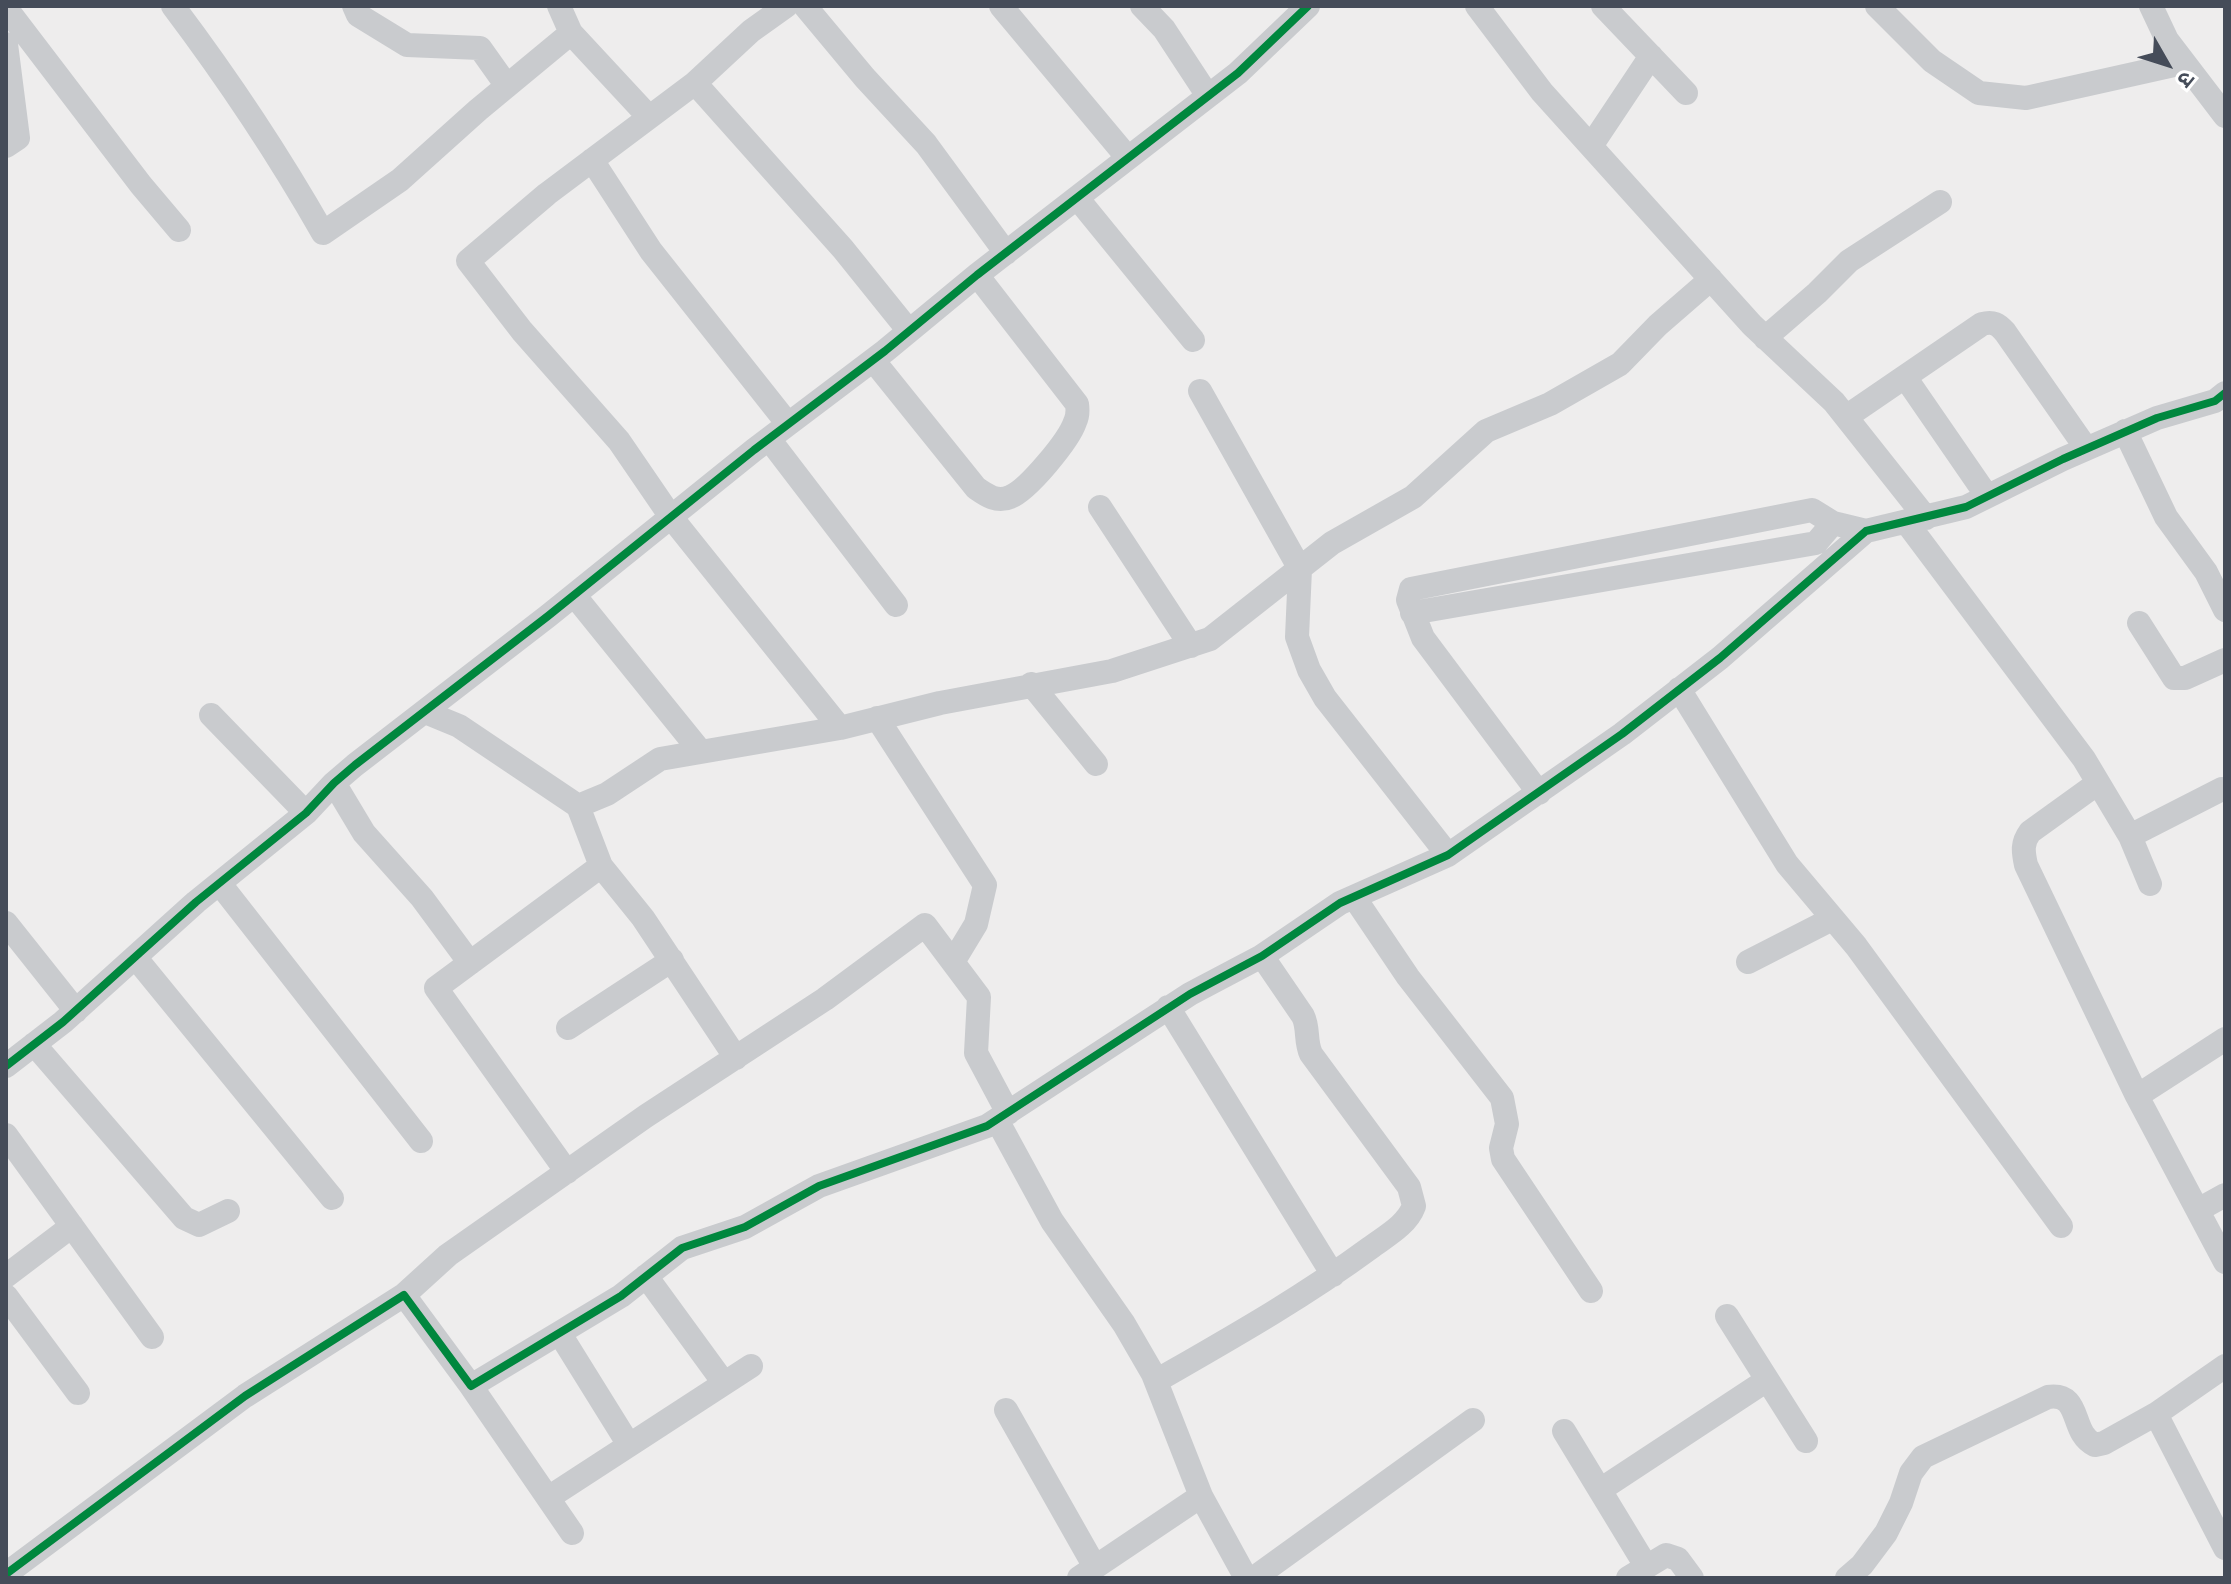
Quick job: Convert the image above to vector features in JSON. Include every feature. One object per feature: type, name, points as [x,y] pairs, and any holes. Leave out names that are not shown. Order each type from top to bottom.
[{"type":"street","points":[[173,6],[223,72],[284,165],[323,233],[400,180],[571,33]]},
{"type":"street","points":[[354,6],[358,15],[407,45],[480,48],[507,86]]},
{"type":"street","points":[[559,6],[571,33],[649,117]]},
{"type":"street","points":[[786,6],[751,31],[695,83],[592,160],[468,261],[522,331],[619,441],[671,517],[840,728]]},
{"type":"street","points":[[805,6],[926,144],[1006,253]]},
{"type":"street","points":[[1001,6],[1128,158]]},
{"type":"street","points":[[1142,6],[1164,29],[1208,96]]},
{"type":"street","points":[[6,1066],[76,1011],[135,957],[306,813],[334,783],[1238,73],[1308,6]]},
{"type":"street","points":[[1603,6],[1686,93]]},
{"type":"street","points":[[1877,6],[1932,61],[1979,93],[2026,98],[2183,63]]},
{"type":"street","points":[[2151,6],[2167,40],[2225,116]]},
{"type":"street","points":[[6,8],[179,230]]},
{"type":"street","points":[[1488,10],[1542,92],[1765,338],[1846,417],[2076,748],[2130,836],[2150,884]]},
{"type":"street","points":[[6,44],[18,138],[6,146]]},
{"type":"street","points":[[1591,146],[1651,56]]},
{"type":"street","points":[[695,83],[843,249],[909,331]]},
{"type":"street","points":[[592,160],[651,251],[896,605]]},
{"type":"street","points":[[1078,199],[1193,340]]},
{"type":"street","points":[[1765,338],[1859,253],[1940,202]]},
{"type":"street","points":[[873,360],[976,488],[988,497],[999,499],[1011,497],[1025,486],[1068,436],[1078,414],[1077,404],[977,275]]},
{"type":"street","points":[[578,806],[607,794],[660,759],[840,728],[1031,684],[1112,671],[1210,639],[1332,543],[1413,497],[1486,431],[1550,404],[1620,364],[1658,325],[1711,279]]},
{"type":"street","points":[[1846,417],[1982,324],[1995,323],[2005,332],[2086,448]]},
{"type":"street","points":[[1905,377],[1987,496]]},
{"type":"street","points":[[1200,391],[1300,569],[1297,637],[1309,670],[1325,698],[1448,855]]},
{"type":"street","points":[[1539,793],[1423,638],[1412,613],[1408,595],[1411,589],[1812,510],[1833,523],[1866,531],[1917,520],[1966,507],[2086,448],[2157,418],[2215,401],[2225,393]]},
{"type":"street","points":[[2125,431],[2166,517],[2206,572],[2225,610]]},
{"type":"street","points":[[1100,507],[1191,646]]},
{"type":"street","points":[[1412,613],[1816,543],[1833,523]]},
{"type":"street","points":[[471,1386],[621,1296],[682,1248],[745,1227],[819,1186],[987,1126],[1168,1007],[1262,956],[1340,903],[1448,855],[1622,734],[1720,658],[1866,531]]},
{"type":"street","points":[[1614,547],[1621,578]]},
{"type":"street","points":[[574,595],[701,752]]},
{"type":"street","points":[[2139,623],[2174,678],[2185,678],[2225,660]]},
{"type":"street","points":[[1031,684],[1096,764]]},
{"type":"street","points":[[1679,689],[1787,864],[1864,958],[2061,1226]]},
{"type":"street","points":[[425,712],[459,726],[578,806],[601,866],[643,918],[736,1058]]},
{"type":"street","points":[[211,715],[306,813]]},
{"type":"street","points":[[877,718],[985,885],[976,924],[953,962]]},
{"type":"street","points":[[334,783],[364,833],[422,898],[470,963]]},
{"type":"street","points":[[2098,783],[2030,832],[2024,840],[2026,865],[2137,1096],[2225,1262]]},
{"type":"street","points":[[2130,836],[2222,789]]},
{"type":"street","points":[[567,1172],[436,988],[601,866]]},
{"type":"street","points":[[220,884],[421,1141]]},
{"type":"street","points":[[1354,897],[1408,977],[1502,1098],[1507,1124],[1501,1148],[1503,1159],[1591,1291]]},
{"type":"street","points":[[1748,962],[1832,919]]},
{"type":"street","points":[[6,923],[76,1011]]},
{"type":"street","points":[[6,1574],[245,1396],[404,1295],[448,1255],[825,999],[925,925],[979,997],[976,1053],[1002,1116],[1052,1221],[1124,1324],[1156,1381],[1201,1496],[1246,1578]]},
{"type":"street","points":[[1156,1381],[1333,1275],[1405,1222],[1414,1206],[1409,1187],[1311,1054],[1303,1016],[1262,956]]},
{"type":"street","points":[[135,957],[332,1198]]},
{"type":"street","points":[[568,1028],[672,960]]},
{"type":"street","points":[[1168,1007],[1333,1275]]},
{"type":"street","points":[[2137,1096],[2225,1039]]},
{"type":"street","points":[[34,1044],[184,1218],[199,1225],[228,1211]]},
{"type":"street","points":[[6,1135],[152,1337]]},
{"type":"street","points":[[2198,1210],[2225,1195]]},
{"type":"street","points":[[9,1266],[72,1226]]},
{"type":"street","points":[[646,1276],[724,1383]]},
{"type":"street","points":[[404,1295],[572,1533]]},
{"type":"street","points":[[6,1296],[78,1393]]},
{"type":"street","points":[[1727,1316],[1806,1441]]},
{"type":"street","points":[[560,1334],[629,1445]]},
{"type":"street","points":[[548,1498],[751,1366]]},
{"type":"street","points":[[1847,1578],[1876,1549],[1896,1516],[1916,1464],[1933,1451],[2048,1397],[2058,1396],[2068,1401],[2084,1438],[2095,1445],[2104,1443],[2156,1414],[2225,1366]]},
{"type":"street","points":[[1600,1490],[1767,1380]]},
{"type":"street","points":[[1006,1410],[1087,1573],[1201,1496]]},
{"type":"street","points":[[2156,1414],[2225,1548]]},
{"type":"street","points":[[1254,1578],[1473,1420]]},
{"type":"street","points":[[1564,1431],[1600,1490],[1637,1572],[1666,1555],[1673,1556],[1684,1565],[1692,1578]]},
{"type":"cycle path","points":[[6,1066],[63,1022],[196,902],[306,813],[355,765],[1238,73],[1308,6]]},
{"type":"cycle path","points":[[6,1574],[245,1396],[404,1295],[471,1386],[621,1296],[682,1248],[745,1227],[819,1186],[987,1126],[1190,994],[1262,956],[1340,903],[1448,855],[1622,734],[1720,658],[1866,531],[1966,507],[2063,459],[2157,418],[2215,401],[2225,393]]}]
